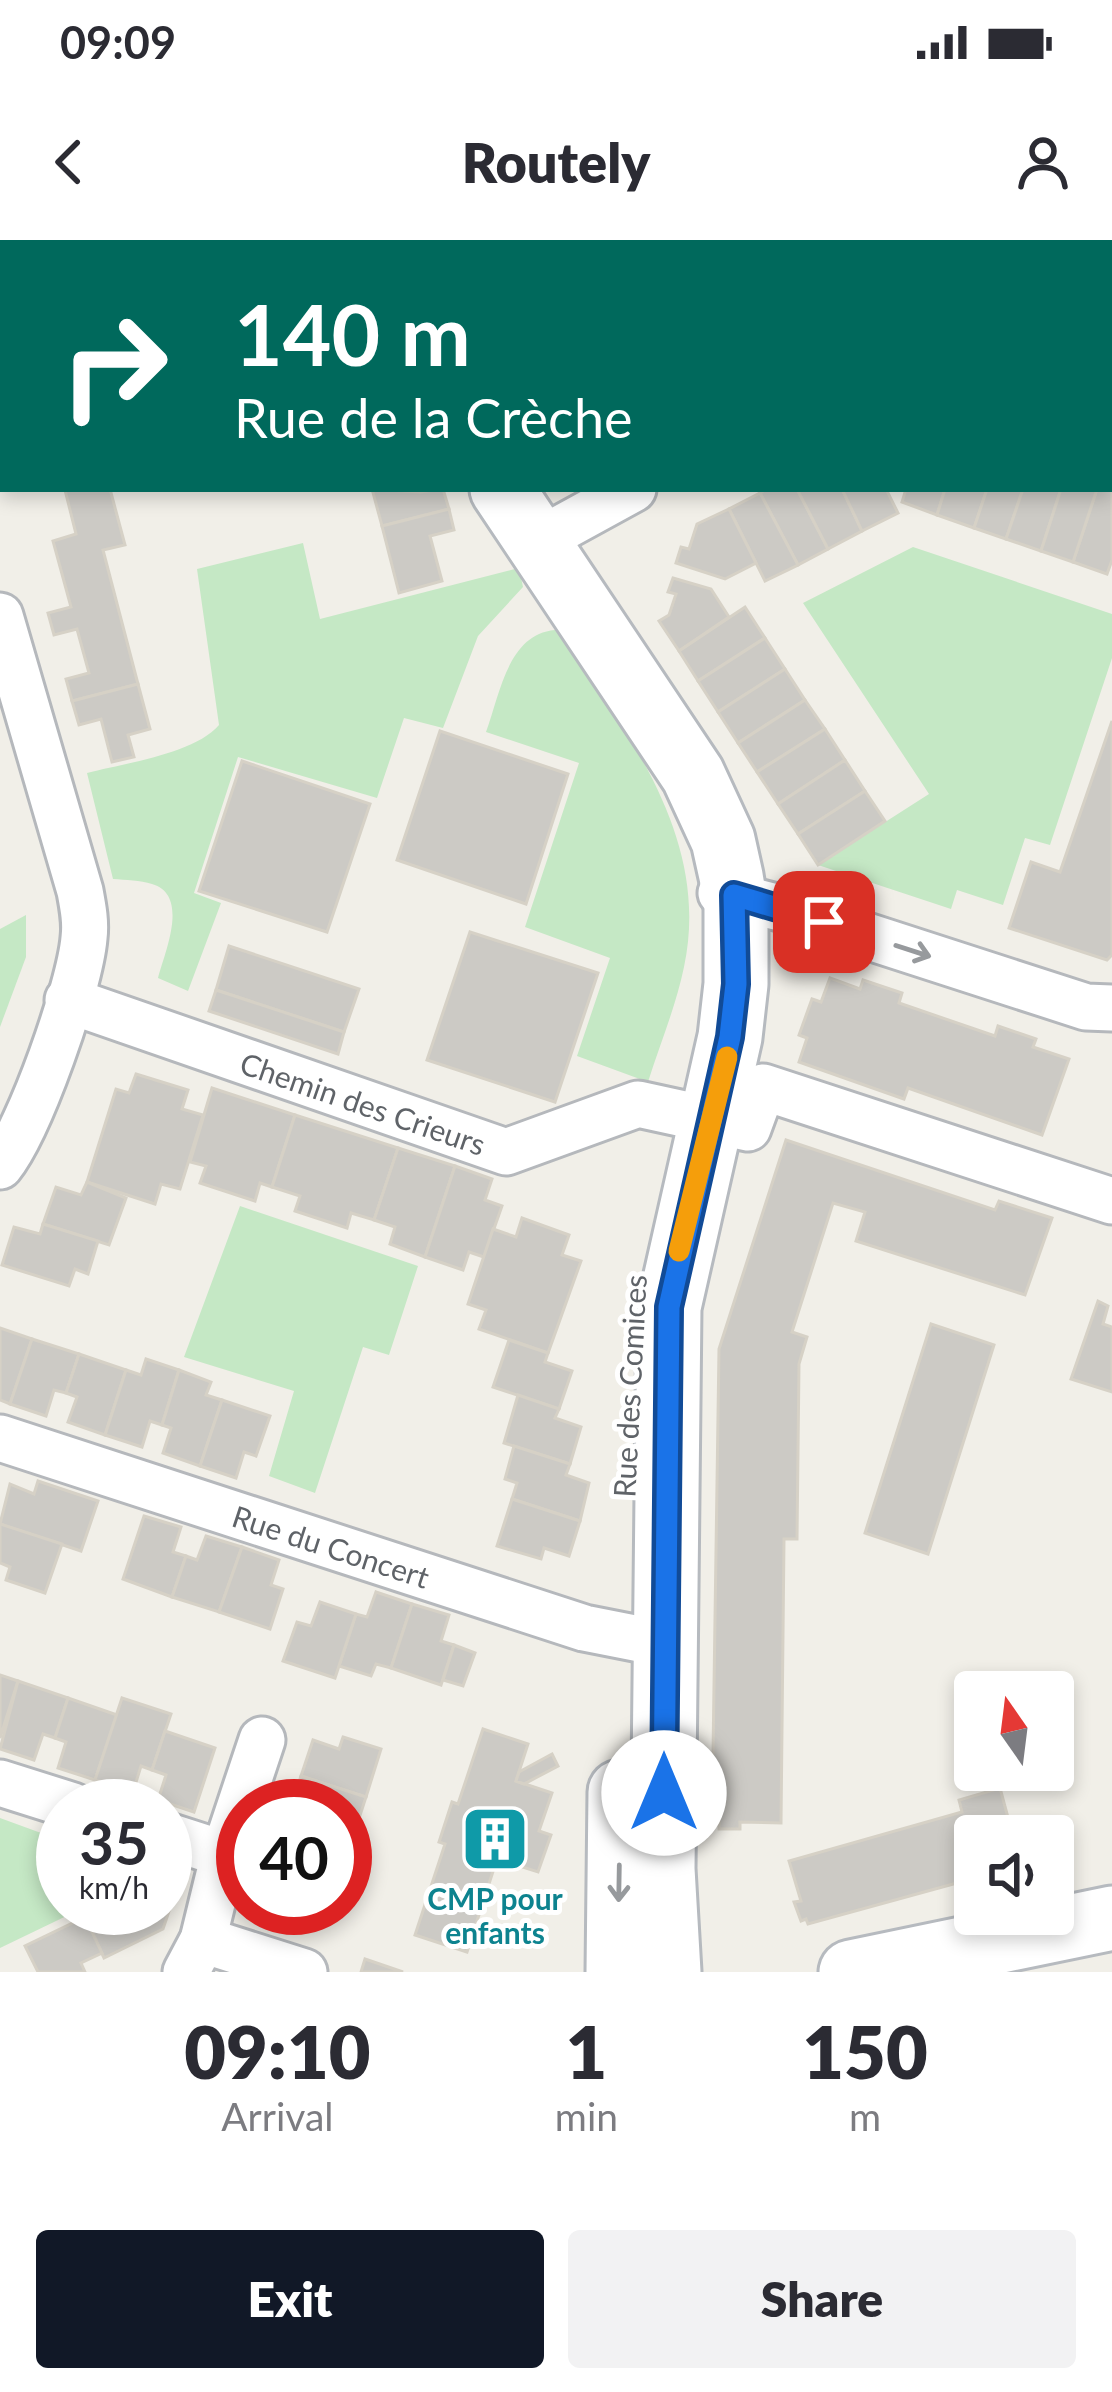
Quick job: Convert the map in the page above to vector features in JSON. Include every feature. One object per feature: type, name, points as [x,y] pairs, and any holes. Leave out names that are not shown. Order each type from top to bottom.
[{"type":"street","name":"Rue des Comices","points":[[504,492],[673,743],[711,812],[727,894],[705,983],[692,1116],[632,1268],[627,1321],[669,1972]]},
{"type":"street","points":[[538,541],[628,492]]},
{"type":"street","points":[[0,616],[84,913],[82,952],[68,1000],[28,1120],[0,1166]]},
{"type":"street","points":[[727,894],[1086,1007],[1112,1008]]},
{"type":"street","name":"Chemin des Crieurs","points":[[68,1000],[506,1152],[638,1104],[748,1128],[763,1087],[1112,1201]]},
{"type":"street","name":"Rue du Concert","points":[[0,1438],[584,1628],[644,1640]]},
{"type":"street","name":"Rue des Comices","points":[[618,1972],[644,1640]]},
{"type":"street","points":[[249,1779],[262,1740]]},
{"type":"street","points":[[0,1783],[36,1794]]},
{"type":"street","points":[[216,1881],[194,1956],[304,1972]]},
{"type":"street","points":[[851,1972],[1089,1924]]},
{"type":"street","points":[[930,1972],[1089,1924]]},
{"type":"green space","points":[[303,543],[320,619],[519,568],[523,587],[478,636],[443,728],[404,718],[377,798],[238,757],[194,893],[221,903],[188,991],[158,978],[172,925],[170,900],[152,884],[113,879],[87,773],[176,750],[219,725],[197,569]]},
{"type":"green space","points":[[913,547],[1112,614],[1112,658],[1050,845],[1025,838],[1003,905],[957,890],[951,909],[818,865],[929,794],[803,603]]},
{"type":"green space","points":[[555,630],[565,637],[638,752],[675,833],[686,876],[689,920],[684,967],[648,1082],[577,1056],[610,958],[525,927],[579,763],[486,732],[516,654],[539,634]]},
{"type":"green space","points":[[26,915],[26,957],[0,1027],[0,929]]},
{"type":"green space","points":[[240,1206],[418,1266],[389,1355],[363,1347],[315,1493],[269,1476],[294,1391],[184,1357]]},
{"type":"green space","points":[[0,1818],[36,1831],[36,1931],[0,1948]]},
{"type":"building","points":[[66,492],[111,492],[125,545],[103,550],[138,684],[72,701],[66,679],[89,673],[77,629],[54,635],[48,613],[71,607],[53,541],[76,534]]},
{"type":"building","points":[[373,492],[444,492],[449,509],[382,526]]},
{"type":"building","points":[[799,492],[828,549],[798,565],[760,493]]},
{"type":"building","points":[[799,492],[843,492],[862,531],[828,549]]},
{"type":"building","points":[[843,492],[888,492],[898,513],[862,531]]},
{"type":"building","points":[[905,492],[944,492],[937,515],[902,502]]},
{"type":"building","points":[[944,492],[986,492],[974,528],[937,515]]},
{"type":"building","points":[[986,492],[1022,492],[1006,539],[974,528]]},
{"type":"building","points":[[1022,492],[1060,492],[1041,551],[1006,539]]},
{"type":"building","points":[[1060,492],[1096,492],[1073,562],[1041,551]]},
{"type":"building","points":[[1096,492],[1112,492],[1112,560],[1107,574],[1073,562]]},
{"type":"building","points":[[760,493],[798,565],[765,581],[729,509]]},
{"type":"building","points":[[449,509],[454,530],[430,536],[442,581],[399,593],[382,526]]},
{"type":"building","points":[[729,509],[756,563],[725,579],[676,563],[681,547],[689,549],[697,524]]},
{"type":"building","points":[[673,578],[711,589],[729,617],[679,651],[659,621],[669,615],[676,594],[668,592]]},
{"type":"building","points":[[745,607],[765,638],[698,681],[679,651]]},
{"type":"building","points":[[765,638],[785,669],[718,712],[698,681]]},
{"type":"building","points":[[785,669],[805,700],[738,743],[718,712]]},
{"type":"building","points":[[138,684],[150,729],[128,735],[134,757],[112,762],[101,719],[79,725],[72,701]]},
{"type":"building","points":[[805,700],[825,729],[757,772],[738,743]]},
{"type":"building","points":[[1112,721],[1112,955],[1107,960],[1009,928],[1031,862],[1060,872]]},
{"type":"building","points":[[825,729],[845,760],[778,804],[757,772]]},
{"type":"building","points":[[440,731],[568,774],[526,904],[397,860]]},
{"type":"building","points":[[845,760],[865,791],[798,834],[778,804]]},
{"type":"building","points":[[242,761],[370,804],[327,932],[199,891]]},
{"type":"building","points":[[865,791],[885,821],[818,865],[798,834]]},
{"type":"building","points":[[470,932],[598,973],[555,1102],[427,1060]]},
{"type":"building","points":[[229,946],[359,989],[344,1032],[216,990]]},
{"type":"building","points":[[830,978],[860,989],[863,980],[902,993],[899,1003],[995,1036],[998,1026],[1036,1039],[1033,1047],[1069,1059],[1042,1135],[908,1088],[904,1099],[799,1062],[807,1038],[799,1035],[812,999],[821,1002]]},
{"type":"building","points":[[216,990],[344,1032],[338,1054],[209,1011]]},
{"type":"building","points":[[136,1074],[188,1090],[182,1109],[203,1115],[180,1189],[161,1184],[155,1204],[87,1182],[116,1089],[129,1093]]},
{"type":"building","points":[[212,1088],[295,1115],[272,1187],[260,1183],[255,1201],[200,1183],[206,1166],[190,1162]]},
{"type":"building","points":[[295,1115],[398,1148],[374,1220],[351,1213],[347,1228],[295,1211],[300,1196],[272,1187]]},
{"type":"building","points":[[786,1140],[995,1210],[999,1201],[1052,1218],[1025,1295],[856,1241],[865,1212],[833,1203],[792,1332],[807,1337],[799,1364],[797,1539],[784,1539],[781,1823],[740,1822],[740,1829],[719,1829],[719,1822],[712,1822],[719,1349]]},
{"type":"building","points":[[398,1148],[455,1166],[425,1257],[390,1244],[395,1227],[374,1220]]},
{"type":"building","points":[[455,1166],[492,1179],[485,1200],[502,1206],[484,1257],[469,1252],[463,1270],[425,1257]]},
{"type":"building","points":[[87,1182],[126,1198],[109,1245],[43,1224],[56,1187],[81,1195]]},
{"type":"building","points":[[522,1218],[569,1235],[562,1255],[581,1261],[548,1353],[479,1329],[486,1310],[468,1304],[493,1229],[516,1237]]},
{"type":"building","points":[[43,1224],[98,1241],[88,1274],[75,1269],[69,1286],[2,1265],[14,1227],[40,1234]]},
{"type":"building","points":[[1098,1301],[1108,1306],[1103,1324],[1112,1327],[1112,1392],[1071,1379]]},
{"type":"building","points":[[931,1324],[994,1345],[928,1554],[865,1533]]},
{"type":"building","points":[[0,1328],[32,1339],[10,1404],[0,1400]]},
{"type":"building","points":[[32,1339],[79,1354],[66,1393],[54,1390],[46,1416],[10,1404]]},
{"type":"building","points":[[509,1340],[548,1353],[545,1362],[572,1371],[559,1409],[493,1387]]},
{"type":"building","points":[[79,1354],[126,1370],[105,1435],[68,1422],[77,1397],[66,1393]]},
{"type":"building","points":[[146,1359],[179,1370],[162,1425],[150,1421],[142,1447],[105,1435],[126,1370],[141,1375]]},
{"type":"building","points":[[179,1370],[211,1382],[206,1395],[222,1400],[200,1466],[163,1453],[171,1428],[162,1425]]},
{"type":"building","points":[[518,1395],[559,1409],[555,1418],[581,1427],[570,1464],[504,1443]]},
{"type":"building","points":[[222,1400],[270,1416],[256,1456],[244,1452],[236,1478],[200,1466]]},
{"type":"building","points":[[514,1446],[570,1464],[566,1475],[589,1483],[580,1521],[512,1499],[517,1483],[505,1479]]},
{"type":"building","points":[[38,1481],[98,1501],[81,1551],[0,1524],[10,1484],[34,1494]]},
{"type":"building","points":[[512,1499],[580,1521],[569,1556],[544,1548],[541,1559],[497,1546]]},
{"type":"building","points":[[144,1516],[181,1527],[173,1552],[186,1556],[172,1597],[123,1579]]},
{"type":"building","points":[[0,1524],[62,1544],[45,1593],[6,1580],[10,1567],[0,1563]]},
{"type":"building","points":[[206,1536],[242,1547],[219,1612],[172,1597],[186,1556],[197,1560]]},
{"type":"building","points":[[242,1547],[279,1560],[271,1585],[283,1589],[270,1629],[219,1612]]},
{"type":"building","points":[[376,1592],[412,1604],[391,1668],[376,1664],[371,1676],[339,1666],[356,1614],[367,1617]]},
{"type":"building","points":[[320,1602],[356,1614],[335,1678],[283,1661],[297,1622],[311,1626]]},
{"type":"building","points":[[412,1604],[449,1615],[441,1641],[454,1645],[441,1685],[391,1668]]},
{"type":"building","points":[[454,1645],[475,1653],[463,1686],[443,1680]]},
{"type":"building","points":[[0,1675],[18,1681],[0,1738]]},
{"type":"building","points":[[18,1681],[68,1698],[55,1738],[43,1734],[34,1760],[0,1749]]},
{"type":"building","points":[[68,1698],[117,1715],[95,1779],[58,1768],[66,1742],[55,1738]]},
{"type":"building","points":[[122,1698],[171,1714],[152,1770],[141,1766],[137,1779],[95,1779]]},
{"type":"building","name":"CMP pour enfants","points":[[483,1729],[528,1744],[516,1781],[552,1793],[539,1831],[551,1835],[538,1872],[497,1859],[467,1952],[415,1935],[445,1844],[439,1842],[452,1802],[458,1804]]},
{"type":"building","points":[[165,1731],[215,1748],[194,1812],[192,1779],[165,1779],[166,1775],[152,1770]]},
{"type":"building","points":[[343,1737],[381,1749],[372,1779],[301,1776],[313,1740],[339,1749]]},
{"type":"building","points":[[552,1754],[558,1766],[524,1784],[516,1781],[519,1772]]},
{"type":"building","points":[[1001,1791],[1007,1815],[954,1815],[954,1884],[808,1924],[806,1919],[801,1921],[794,1902],[801,1901],[789,1861],[962,1812],[959,1800]]},
{"type":"building","points":[[48,1935],[94,1935],[102,1953],[81,1963],[85,1972],[38,1972],[25,1946]]},
{"type":"building","points":[[93,1935],[151,1935],[104,1958]]},
{"type":"building","points":[[365,1959],[403,1972],[361,1972]]},
{"type":"slow traffic","points":[[679,1251],[727,1057]]},
{"type":"place","name":"CMP pour enfants","points":[[495,1839]]},
{"type":"route","points":[[664,1793],[669,1307],[730,1037],[736,984],[734,895],[824,922]]}]
